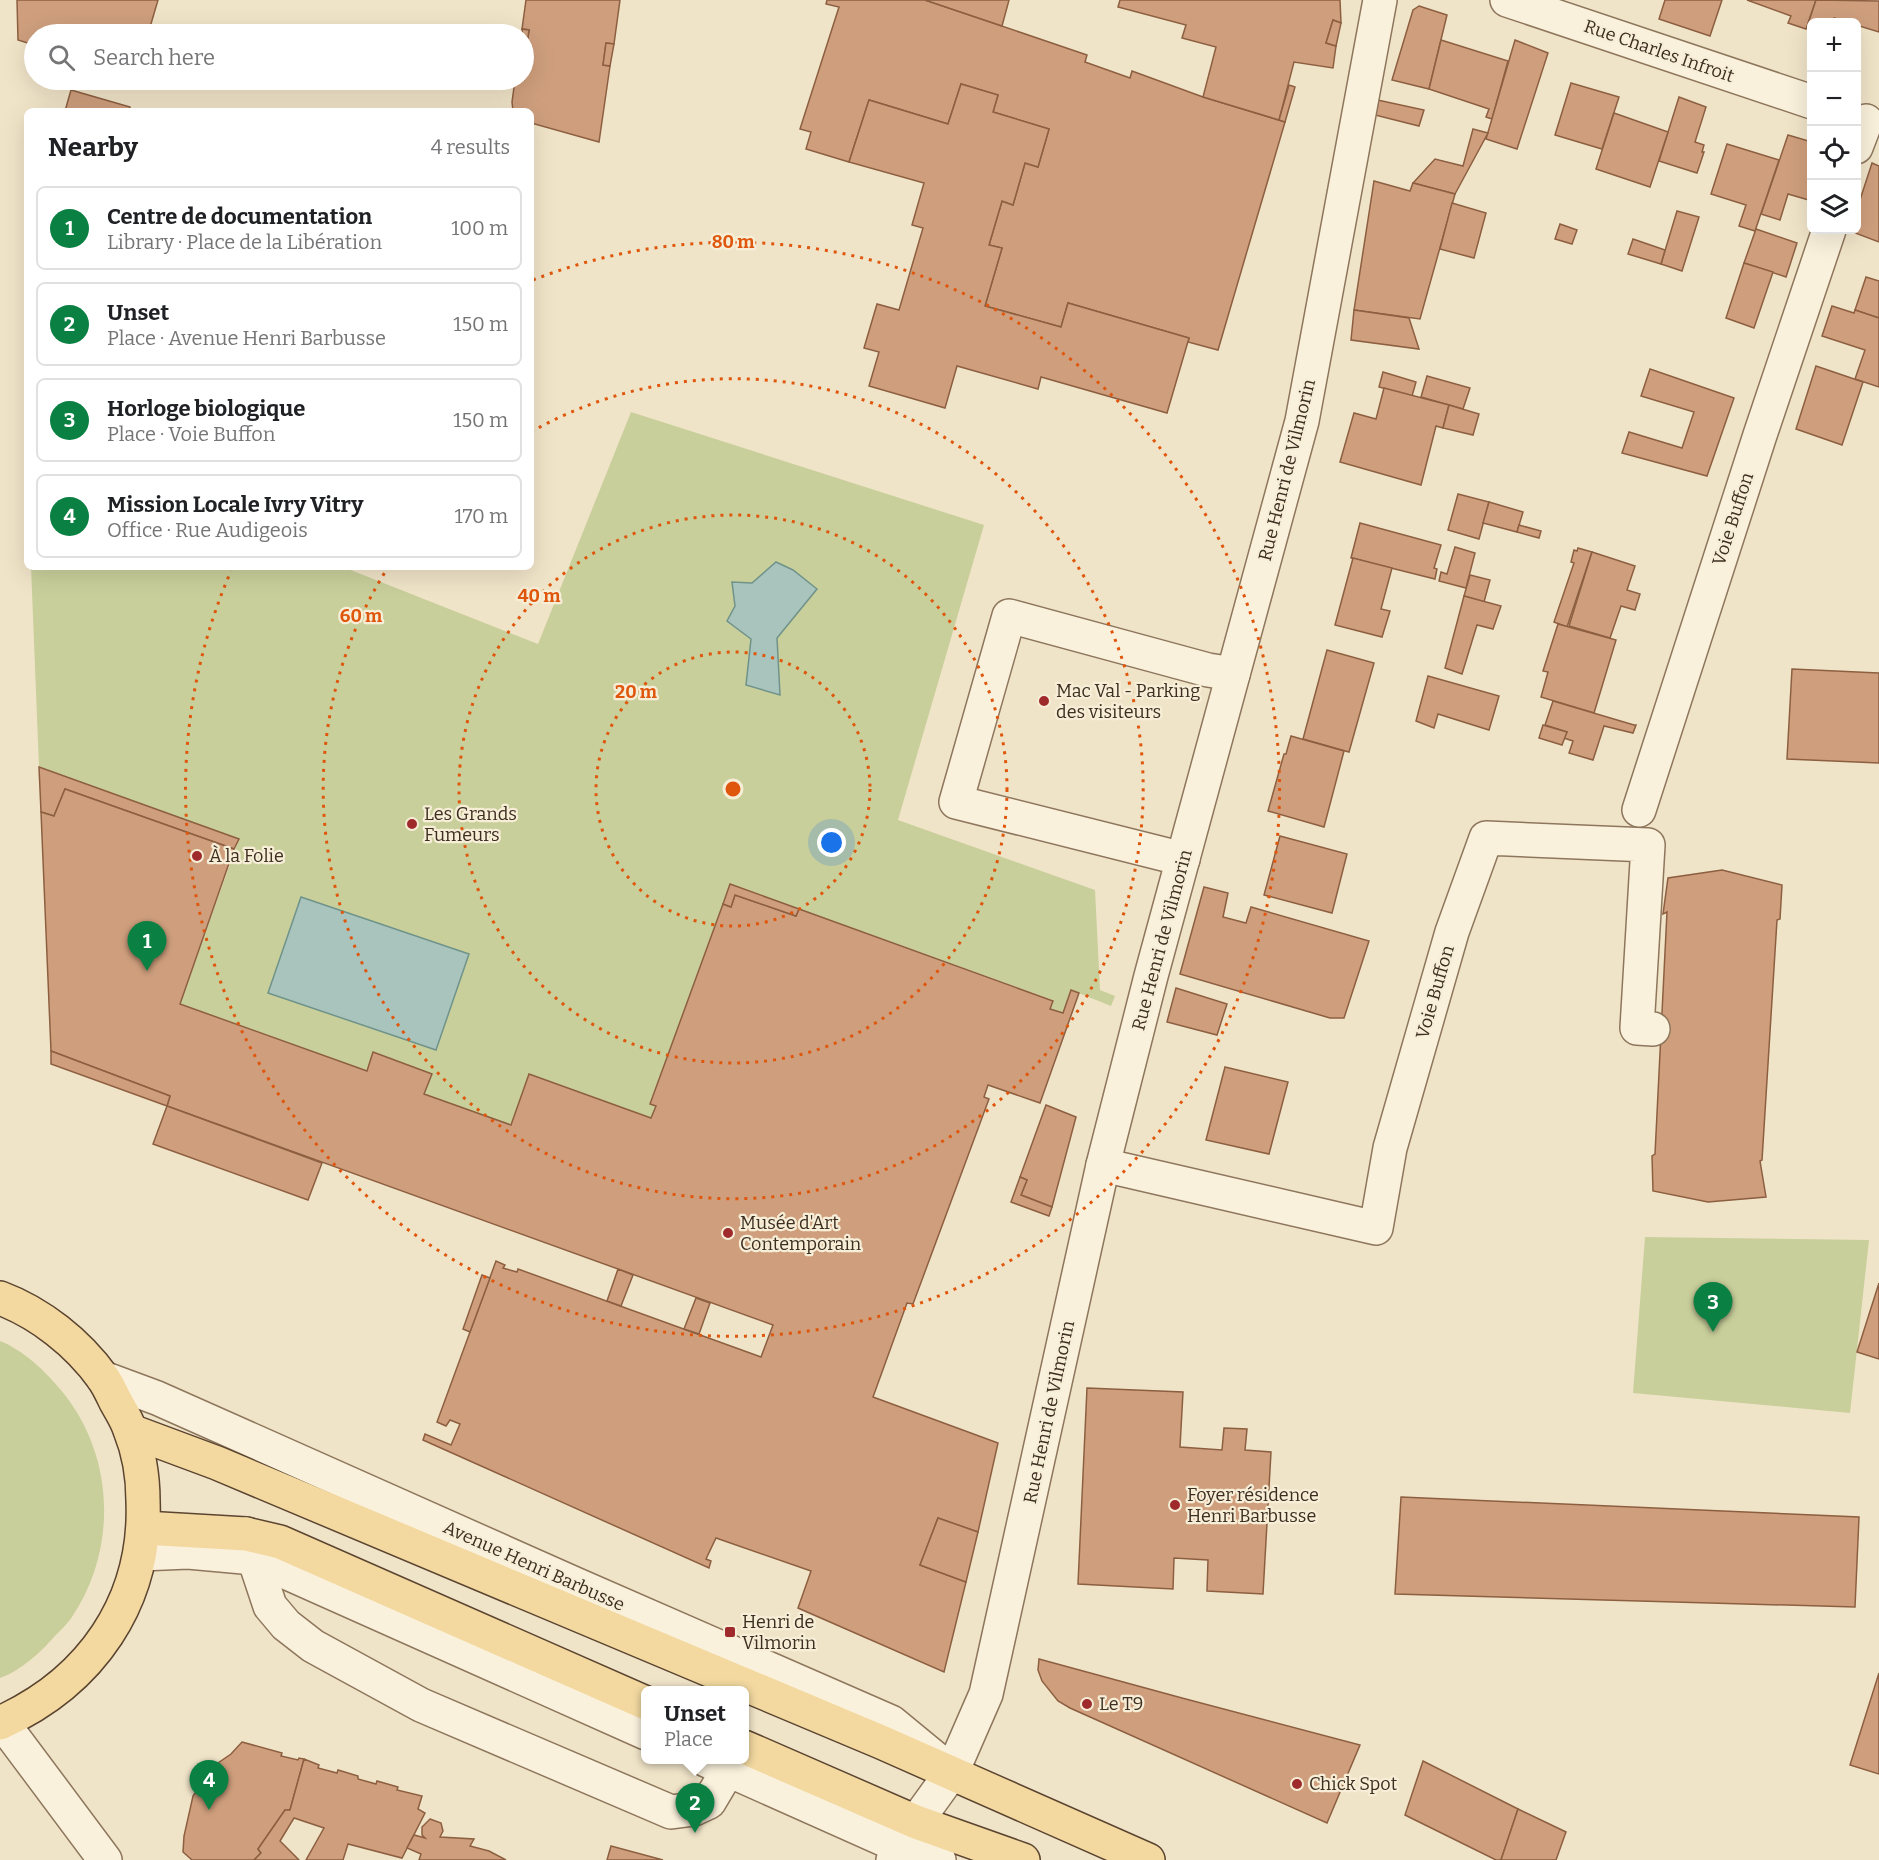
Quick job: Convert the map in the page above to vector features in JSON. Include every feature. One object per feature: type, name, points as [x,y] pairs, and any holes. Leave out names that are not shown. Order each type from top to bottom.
[{"type":"main road","points":[[0,1298],[18,1305],[65,1336],[103,1378],[131,1431],[143,1479],[143,1541],[123,1608],[93,1656],[51,1695],[0,1723]]},
{"type":"main road","name":"Avenue Henri Barbusse","points":[[131,1431],[228,1468],[747,1686]]},
{"type":"main road","points":[[143,1541],[250,1546],[280,1542],[641,1701]]},
{"type":"main road","name":"Avenue Henri Barbusse","points":[[749,1687],[952,1772],[1148,1860]]},
{"type":"main road","points":[[738,1764],[903,1843],[1023,1860]]},
{"type":"street","name":"Rue Henri de Vilmorin","points":[[903,1843],[952,1772],[986,1695],[1103,1165],[1302,421],[1380,0]]},
{"type":"street","name":"Rue Charles Infroit","points":[[1508,0],[1807,100]]},
{"type":"street","name":"Voie Buffon","points":[[1639,810],[1828,234]]},
{"type":"street","points":[[1183,860],[956,802],[1009,616],[1208,670],[1233,674]]},
{"type":"street","name":"Voie Buffon","points":[[1103,1165],[1376,1228],[1393,1137],[1452,932],[1486,838],[1648,845],[1637,1028],[1653,1029]]},
{"type":"street","name":"Avenue Henri Barbusse","points":[[103,1378],[157,1398],[585,1589],[891,1722],[952,1772]]},
{"type":"street","points":[[250,1546],[641,1731]]},
{"type":"street","points":[[250,1546],[270,1606],[286,1625],[313,1646],[421,1705],[672,1812],[694,1809],[709,1802],[726,1764]]},
{"type":"street","points":[[0,1723],[105,1860]]},
{"type":"street","points":[[903,1843],[939,1860]]},
{"type":"green space","points":[[631,412],[984,525],[898,820],[1095,890],[1100,990],[1115,996],[1111,1006],[1071,990],[1063,1013],[1050,1009],[1053,1000],[730,884],[650,1104],[656,1106],[651,1118],[530,1074],[511,1125],[424,1094],[431,1074],[373,1052],[367,1071],[180,1004],[239,839],[39,767],[31,570],[351,570],[538,644]]},
{"type":"green space","points":[[1645,1237],[1869,1240],[1850,1413],[1633,1393]]},
{"type":"green space","points":[[0,1341],[25,1355],[40,1368],[60,1389],[78,1414],[91,1441],[100,1470],[104,1500],[103,1531],[98,1561],[87,1590],[72,1617],[36,1655],[15,1671],[0,1678]]},
{"type":"water","points":[[776,562],[793,570],[817,589],[777,638],[780,695],[746,685],[751,639],[727,621],[735,606],[732,582],[752,583]]},
{"type":"water","points":[[301,897],[469,954],[436,1050],[268,993]]},
{"type":"building","points":[[17,0],[158,0],[151,24],[24,24],[24,42],[18,40]]},
{"type":"building","points":[[526,0],[620,0],[614,44],[606,43],[603,65],[610,66],[599,142],[534,124],[534,108],[513,108],[514,90],[534,90],[534,24],[523,24]]},
{"type":"building","points":[[827,0],[925,0],[1087,55],[1085,62],[1130,78],[1132,71],[1203,97],[1285,122],[1218,350],[1188,342],[1189,338],[1068,303],[1061,327],[985,306],[1002,248],[989,245],[1002,201],[1013,205],[1025,163],[1038,167],[1049,129],[993,112],[998,95],[961,84],[948,124],[869,100],[849,162],[806,149],[811,132],[800,129],[839,7],[826,4]]},
{"type":"building","points":[[925,0],[1009,0],[1002,26]]},
{"type":"building","points":[[1120,0],[1340,0],[1341,23],[1333,20],[1326,43],[1336,46],[1333,68],[1294,62],[1279,120],[1203,97],[1216,47],[1182,38],[1186,25],[1118,7]]},
{"type":"building","points":[[1665,0],[1722,0],[1710,36],[1659,19]]},
{"type":"building","points":[[1747,0],[1816,0],[1810,18],[1807,18],[1806,29],[1788,23],[1791,16]]},
{"type":"building","points":[[1816,0],[1879,1],[1879,32],[1861,27],[1861,18],[1810,18]]},
{"type":"building","points":[[1419,6],[1447,15],[1429,89],[1392,80],[1413,10]]},
{"type":"building","points":[[1333,20],[1341,23],[1336,46],[1326,43]]},
{"type":"building","points":[[1441,40],[1508,61],[1492,119],[1486,117],[1489,109],[1429,89]]},
{"type":"building","points":[[1515,40],[1548,53],[1517,149],[1486,139]]},
{"type":"building","points":[[606,43],[614,44],[610,66],[603,65]]},
{"type":"building","points":[[1571,83],[1619,97],[1602,149],[1555,135]]},
{"type":"building","points":[[961,84],[998,95],[993,112],[1049,129],[1038,167],[1025,163],[1013,205],[1002,201],[989,245],[1002,248],[985,306],[1061,327],[1068,303],[1189,338],[1167,413],[1041,377],[1038,389],[957,366],[945,408],[869,386],[879,352],[864,348],[877,304],[899,310],[923,228],[912,225],[924,183],[849,162],[869,100],[948,124]]},
{"type":"building","points":[[1289,85],[1295,87],[1285,122],[1279,120]]},
{"type":"building","points":[[71,90],[130,107],[130,108],[66,108]]},
{"type":"building","points":[[1679,97],[1706,107],[1695,142],[1704,145],[1697,173],[1659,161]]},
{"type":"building","points":[[1373,99],[1424,110],[1419,126],[1371,114]]},
{"type":"building","points":[[1614,113],[1668,132],[1650,187],[1596,169]]},
{"type":"building","points":[[1473,129],[1488,133],[1455,194],[1413,183],[1435,159],[1463,166]]},
{"type":"building","points":[[1788,135],[1807,141],[1807,200],[1788,194],[1780,220],[1761,214]]},
{"type":"building","points":[[1727,144],[1779,160],[1755,231],[1739,226],[1746,205],[1711,194]]},
{"type":"building","points":[[1872,163],[1879,166],[1879,242],[1858,234],[1861,234],[1861,197]]},
{"type":"building","points":[[1374,181],[1410,191],[1413,183],[1455,194],[1420,319],[1354,310]]},
{"type":"building","points":[[1452,203],[1486,213],[1474,258],[1440,249]]},
{"type":"building","points":[[1677,211],[1699,217],[1682,271],[1661,264]]},
{"type":"building","points":[[1560,224],[1577,230],[1572,244],[1555,239]]},
{"type":"building","points":[[1756,229],[1797,243],[1786,277],[1744,263]]},
{"type":"building","points":[[1633,239],[1665,250],[1661,264],[1628,254]]},
{"type":"building","points":[[1744,263],[1773,272],[1754,328],[1726,318]]},
{"type":"building","points":[[1866,277],[1879,281],[1879,318],[1855,310]]},
{"type":"building","points":[[1832,306],[1854,313],[1855,310],[1879,318],[1879,387],[1855,379],[1865,350],[1822,336]]},
{"type":"building","points":[[1354,310],[1409,318],[1419,349],[1351,340]]},
{"type":"building","points":[[1816,366],[1863,382],[1842,445],[1796,429]]},
{"type":"building","points":[[1650,369],[1734,398],[1707,476],[1622,453],[1629,432],[1682,448],[1694,412],[1641,396]]},
{"type":"building","points":[[1383,372],[1416,382],[1412,396],[1379,387]]},
{"type":"building","points":[[1427,376],[1470,388],[1463,409],[1421,397]]},
{"type":"building","points":[[1384,388],[1449,405],[1443,428],[1436,426],[1421,485],[1340,462],[1354,413],[1376,419]]},
{"type":"building","points":[[1449,405],[1479,414],[1473,435],[1443,428]]},
{"type":"building","points":[[1458,494],[1489,502],[1479,539],[1448,530]]},
{"type":"building","points":[[1489,502],[1523,512],[1517,532],[1483,523]]},
{"type":"building","points":[[1360,523],[1441,545],[1434,568],[1437,569],[1435,579],[1351,558]]},
{"type":"building","points":[[1519,525],[1541,531],[1539,538],[1517,532]]},
{"type":"building","points":[[1455,547],[1475,553],[1466,588],[1439,581],[1441,572],[1447,574]]},
{"type":"building","points":[[1578,548],[1592,552],[1567,627],[1554,622],[1574,563],[1571,562],[1574,550],[1577,551]]},
{"type":"building","points":[[1592,552],[1635,566],[1627,590],[1640,594],[1635,610],[1621,606],[1610,638],[1569,626]]},
{"type":"building","points":[[1353,558],[1392,568],[1381,609],[1390,611],[1382,637],[1335,625]]},
{"type":"building","points":[[1470,575],[1490,580],[1484,602],[1464,596]]},
{"type":"building","points":[[1464,596],[1501,606],[1493,629],[1477,625],[1462,674],[1445,668]]},
{"type":"building","points":[[1558,624],[1616,640],[1594,713],[1541,697],[1548,672],[1543,671]]},
{"type":"building","points":[[1327,650],[1374,663],[1349,752],[1303,739]]},
{"type":"building","points":[[1792,669],[1879,673],[1879,763],[1787,759]]},
{"type":"building","points":[[1428,676],[1499,696],[1489,730],[1438,714],[1434,728],[1416,721]]},
{"type":"building","points":[[1553,701],[1636,725],[1633,733],[1604,726],[1593,760],[1569,753],[1573,741],[1564,738],[1567,732],[1545,725]]},
{"type":"building","points":[[1543,725],[1567,732],[1562,745],[1539,738]]},
{"type":"building","points":[[1291,736],[1344,751],[1324,827],[1268,811]]},
{"type":"building","points":[[39,767],[239,839],[234,849],[65,789],[54,816],[41,812]]},
{"type":"building","name":"Musée d'Art Contemporain","points":[[65,789],[234,849],[180,1004],[367,1071],[373,1052],[432,1074],[424,1094],[511,1125],[529,1074],[651,1118],[656,1106],[650,1104],[723,904],[731,907],[735,895],[796,916],[799,909],[1053,1001],[1050,1009],[1063,1013],[1071,990],[1079,993],[1040,1103],[988,1085],[984,1097],[989,1099],[913,1304],[907,1303],[873,1397],[998,1443],[978,1532],[938,1518],[920,1565],[966,1582],[944,1672],[798,1608],[811,1571],[716,1538],[706,1559],[711,1561],[709,1568],[423,1440],[425,1434],[451,1445],[460,1424],[450,1420],[446,1426],[437,1422],[496,1261],[505,1265],[503,1268],[517,1272],[518,1269],[761,1357],[773,1325],[167,1106],[170,1096],[51,1051],[41,812],[54,816]]},
{"type":"building","points":[[1280,836],[1347,854],[1332,913],[1264,895]]},
{"type":"building","points":[[1722,870],[1782,885],[1780,919],[1777,920],[1762,1160],[1760,1161],[1766,1197],[1708,1202],[1653,1191],[1652,1156],[1655,1154],[1667,912],[1663,914],[1668,878]]},
{"type":"building","points":[[730,884],[799,909],[796,916],[735,895],[731,907],[723,904]]},
{"type":"building","points":[[1204,887],[1228,893],[1223,917],[1246,923],[1251,907],[1369,941],[1344,1018],[1330,1018],[1180,974]]},
{"type":"building","points":[[1176,988],[1227,1004],[1217,1035],[1167,1022]]},
{"type":"building","points":[[51,1051],[170,1096],[167,1106],[51,1064]]},
{"type":"building","points":[[1225,1067],[1288,1082],[1269,1154],[1206,1140]]},
{"type":"building","points":[[1046,1105],[1076,1117],[1052,1207],[1021,1195],[1027,1180],[1020,1177]]},
{"type":"building","points":[[167,1106],[322,1163],[308,1200],[153,1144]]},
{"type":"building","points":[[1020,1177],[1027,1180],[1021,1195],[1052,1207],[1049,1216],[1011,1202]]},
{"type":"building","points":[[618,1269],[633,1275],[621,1306],[607,1301]]},
{"type":"building","points":[[482,1275],[490,1278],[470,1332],[463,1329]]},
{"type":"building","points":[[1879,1283],[1879,1359],[1857,1352]]},
{"type":"building","points":[[696,1298],[710,1303],[699,1334],[684,1329]]},
{"type":"building","name":"Foyer résidence Henri Barbusse","points":[[1087,1388],[1183,1392],[1180,1447],[1222,1450],[1224,1428],[1247,1429],[1245,1450],[1271,1452],[1263,1594],[1207,1591],[1208,1560],[1174,1558],[1173,1589],[1078,1584]]},
{"type":"building","points":[[1401,1497],[1859,1517],[1855,1607],[1395,1594]]},
{"type":"building","points":[[938,1518],[978,1532],[966,1582],[920,1565]]},
{"type":"building","points":[[1039,1659],[1360,1745],[1327,1823],[1070,1708],[1058,1701],[1042,1681],[1038,1670]]},
{"type":"building","points":[[1879,1673],[1879,1774],[1850,1765]]},
{"type":"building","points":[[242,1742],[282,1753],[281,1756],[304,1759],[290,1810],[285,1810],[258,1849],[261,1853],[254,1860],[192,1860],[183,1852],[184,1836],[193,1796],[215,1765],[231,1754]]},
{"type":"building","points":[[304,1759],[319,1765],[318,1768],[337,1773],[338,1770],[358,1776],[358,1779],[376,1784],[377,1781],[398,1787],[397,1790],[422,1796],[418,1809],[425,1813],[402,1858],[348,1844],[343,1860],[306,1860],[324,1828],[294,1818],[280,1841],[299,1860],[254,1860],[261,1853],[258,1849],[285,1810],[290,1810]]},
{"type":"building","points":[[1423,1761],[1518,1809],[1501,1860],[1496,1860],[1405,1815]]},
{"type":"building","points":[[1518,1809],[1566,1832],[1556,1860],[1501,1860]]},
{"type":"building","points":[[430,1819],[441,1823],[443,1831],[440,1837],[474,1839],[470,1846],[489,1851],[506,1860],[419,1860],[421,1854],[407,1848],[414,1835],[425,1838],[422,1835],[422,1827]]},
{"type":"building","points":[[611,1846],[663,1860],[607,1860]]},
{"type":"place","name":"Mac Val - Parking des visiteurs","points":[[1044,701]]},
{"type":"place","name":"Les Grands Fumeurs","points":[[412,824]]},
{"type":"place","name":"À la Folie","points":[[197,856]]},
{"type":"place","name":"Centre de documentation","points":[[147,971]]},
{"type":"place","name":"Musée d'Art Contemporain","points":[[728,1233]]},
{"type":"place","name":"Horloge biologique","points":[[1713,1332]]},
{"type":"place","name":"Foyer résidence Henri Barbusse","points":[[1175,1505]]},
{"type":"place","name":"Henri de Vilmorin","points":[[730,1632]]},
{"type":"place","name":"Le T9","points":[[1087,1704]]},
{"type":"place","name":"Chick Spot","points":[[1297,1784]]},
{"type":"place","name":"Mission Locale Ivry Vitry","points":[[209,1810]]},
{"type":"place","name":"Unset","points":[[695,1833]]}]
